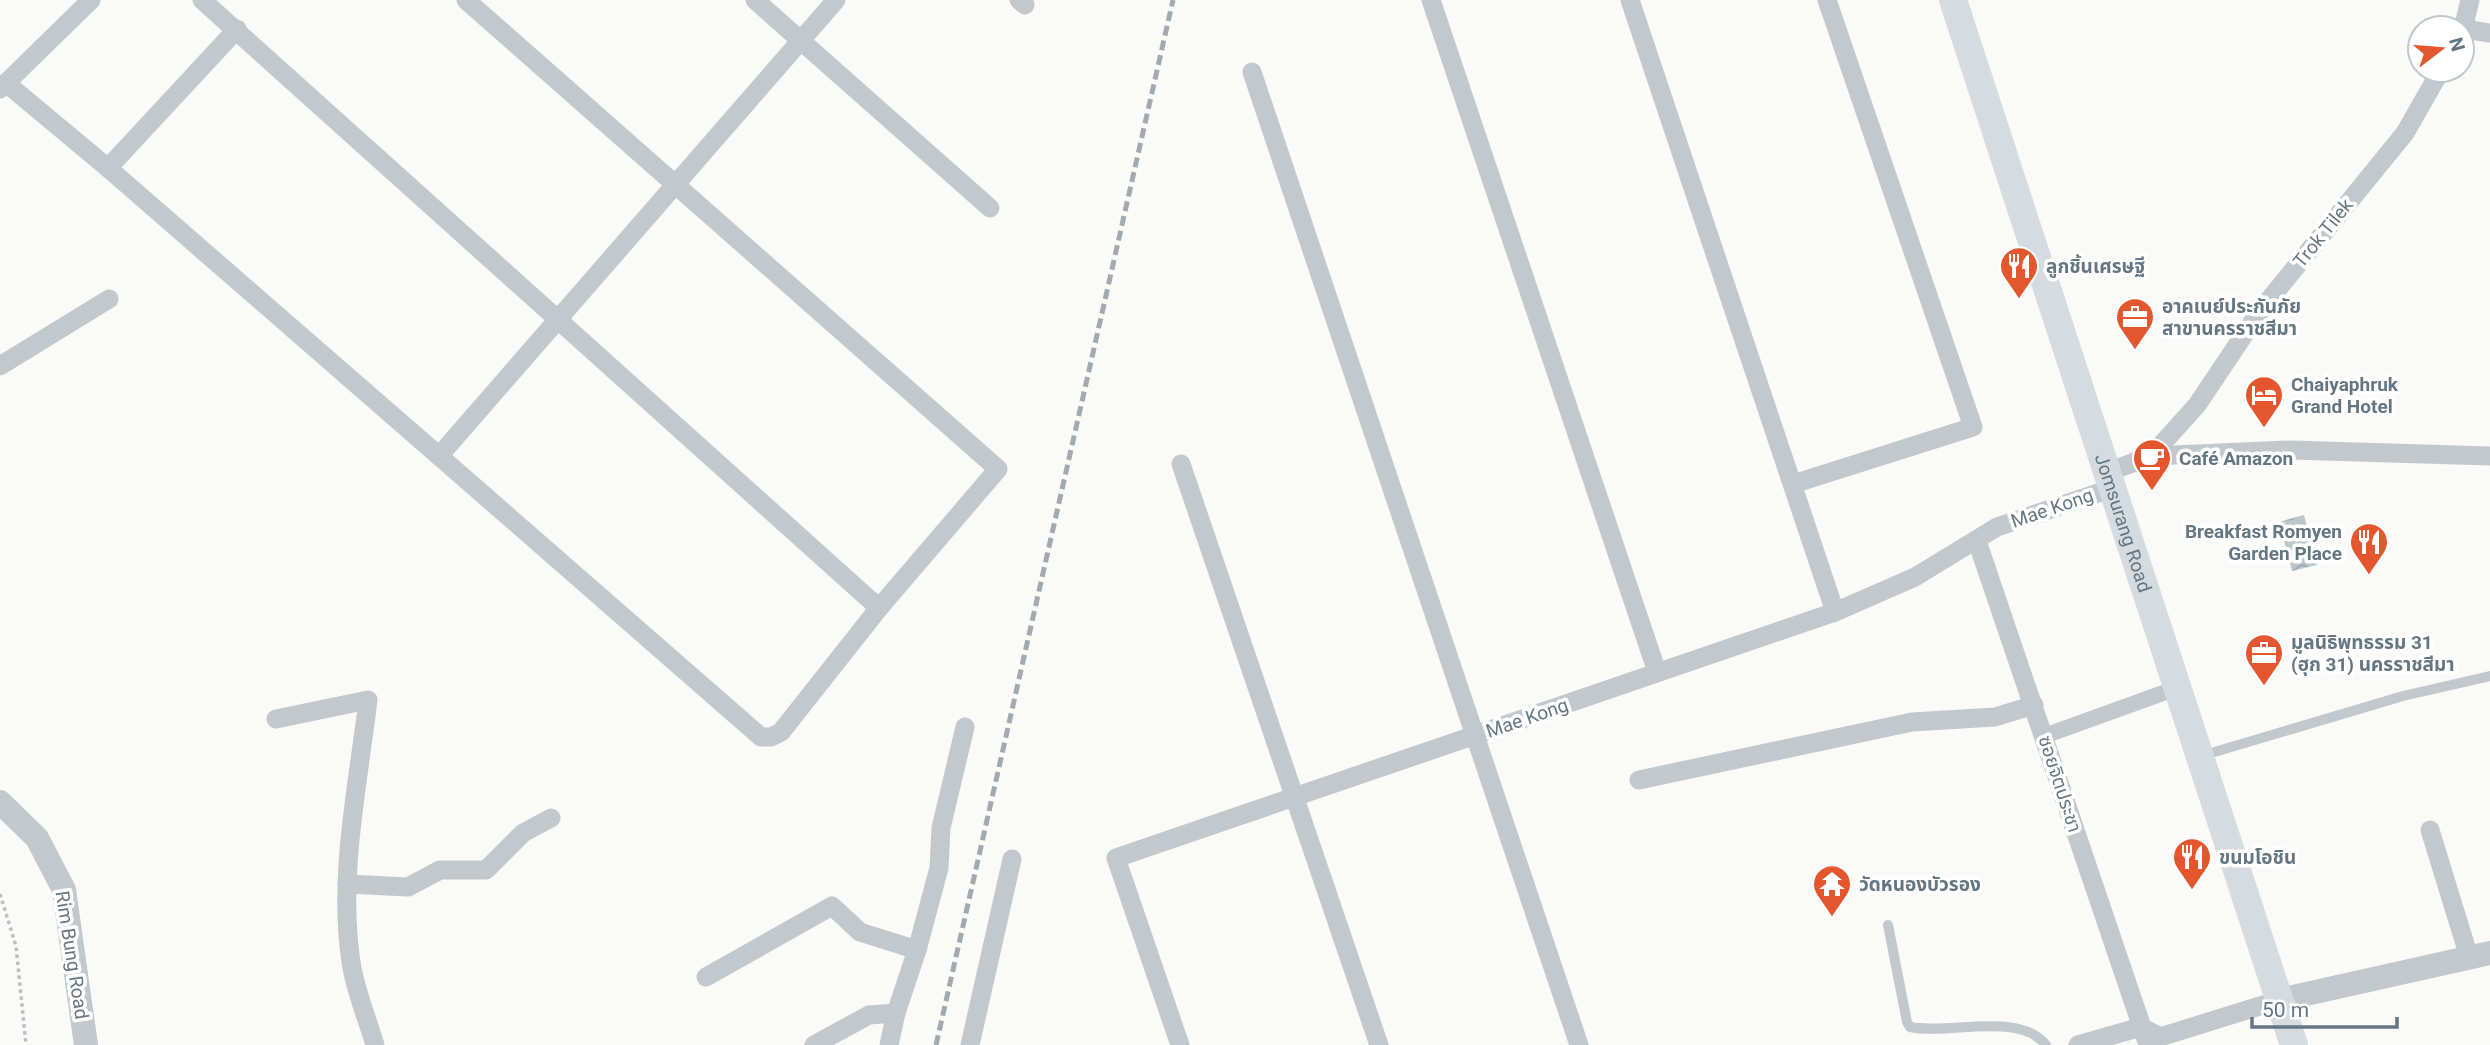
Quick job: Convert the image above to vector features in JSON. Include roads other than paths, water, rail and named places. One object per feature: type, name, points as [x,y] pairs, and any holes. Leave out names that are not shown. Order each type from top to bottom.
[{"type":"main road","name":"Jomsurang Road","points":[[1953,0],[2294,1045]]},
{"type":"street","points":[[91,0],[3,86],[108,168],[761,737],[771,737],[781,732],[879,608],[998,469],[466,0]]},
{"type":"street","points":[[202,0],[879,608]]},
{"type":"street","points":[[755,0],[990,208]]},
{"type":"street","points":[[439,456],[561,320],[836,0]]},
{"type":"street","points":[[1431,0],[1657,672]]},
{"type":"street","points":[[1630,0],[1835,612]]},
{"type":"street","points":[[1793,484],[1973,427],[1827,0]]},
{"type":"street","points":[[108,168],[237,29]]},
{"type":"street","points":[[1252,72],[1579,1045]]},
{"type":"street","name":"Trok Tilek","points":[[2110,480],[2151,456],[2197,405],[2260,311],[2405,133],[2433,84]]},
{"type":"street","points":[[0,366],[109,299]]},
{"type":"street","points":[[2151,456],[2291,450],[2490,456]]},
{"type":"street","points":[[1181,464],[1378,1045]]},
{"type":"street","name":"Mae Kong","points":[[1180,1045],[1116,858],[1835,612],[1915,577],[1997,527],[2110,480]]},
{"type":"street","name":"ซอยจิตประชา","points":[[1977,541],[2144,1036]]},
{"type":"street","points":[[2044,736],[2177,688]]},
{"type":"street","points":[[276,719],[368,699],[346,884],[351,967],[375,1045]]},
{"type":"street","points":[[1639,780],[1913,722],[1995,717],[2034,705]]},
{"type":"street","points":[[889,1045],[939,868],[941,828],[965,727]]},
{"type":"street","name":"Rim Bung Road","points":[[0,802],[37,838],[64,890],[86,1045]]},
{"type":"street","points":[[346,884],[408,887],[440,870],[486,870],[523,833],[551,818]]},
{"type":"street","points":[[2078,1045],[2144,1036],[2160,1037],[2279,1000],[2483,957],[2430,830]]},
{"type":"street","points":[[970,1045],[1012,859]]},
{"type":"street","points":[[705,977],[832,905],[860,932],[917,950]]},
{"type":"street","points":[[814,1045],[869,1015],[896,1013]]},
{"type":"lane","points":[[2200,756],[2403,696],[2490,676]]},
{"type":"lane","points":[[1888,925],[1910,1027],[2009,1026],[2033,1034],[2046,1045]]},
{"type":"water","points":[[2304,515],[2317,565],[2292,571],[2279,522]]},
{"type":"railway","points":[[936,1045],[1173,0]]},
{"type":"place","name":"ลูกชิ้นเศรษฐี","points":[[2019,300]]},
{"type":"place","name":"อาคเนย์ประกันภัย สาขานครราชสีมา","points":[[2135,351]]},
{"type":"place","name":"Chaiyaphruk Grand Hotel","points":[[2264,429]]},
{"type":"place","name":"Café Amazon","points":[[2152,492]]},
{"type":"place","name":"Breakfast Romyen Garden Place","points":[[2369,576]]},
{"type":"place","name":"มูลนิธิพุทธรรม 31 (ฮุก 31) นครราชสีมา","points":[[2264,687]]},
{"type":"place","name":"ขนมโอชิน","points":[[2192,891]]},
{"type":"place","name":"วัดหนองบัวรอง","points":[[1832,918]]}]
